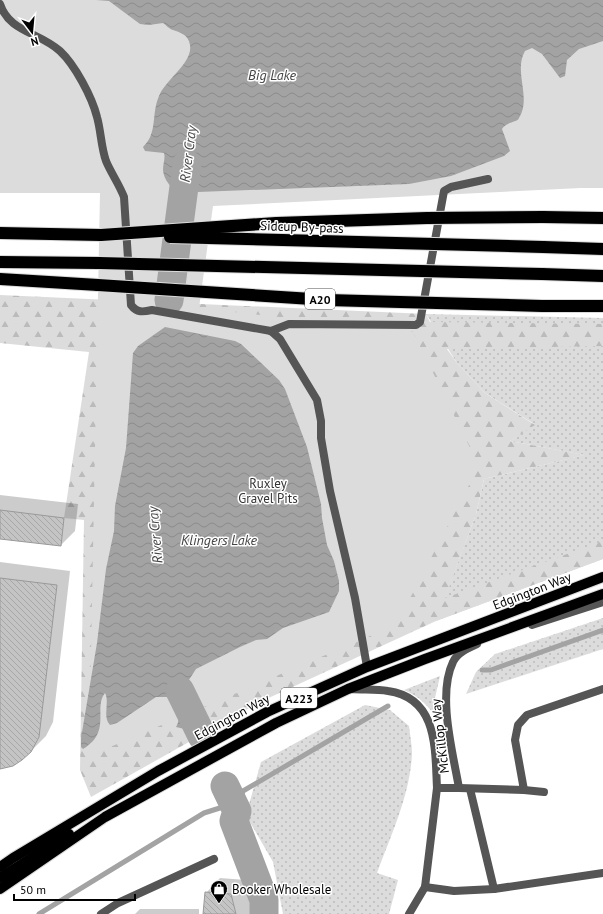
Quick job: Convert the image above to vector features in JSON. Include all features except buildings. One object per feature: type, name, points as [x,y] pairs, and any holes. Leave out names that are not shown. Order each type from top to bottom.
[{"type":"highway","points":[[101,235],[276,223],[427,218],[603,218]]},
{"type":"highway","name":"Sidcup By-pass","points":[[0,233],[603,249]]},
{"type":"highway","points":[[0,262],[99,263],[603,276]]},
{"type":"highway","name":"A20","points":[[0,278],[327,300],[542,306],[603,306]]},
{"type":"main road","name":"Edgington Way","points":[[0,867],[124,791],[267,712],[367,667],[603,577]]},
{"type":"main road","name":"Edgington Way","points":[[0,889],[105,817],[251,737],[348,689],[425,659],[603,594]]},
{"type":"main road","name":"Edgington Way","points":[[0,878],[98,815],[105,817]]},
{"type":"street","points":[[0,4],[8,20],[51,44],[61,52],[80,78],[96,112],[107,162],[124,197],[131,305],[135,310],[142,312],[152,310],[271,331],[289,324],[416,325],[420,322],[444,191],[451,187],[488,179]]},
{"type":"street","points":[[271,331],[280,340],[317,400],[321,421],[321,438],[330,491],[355,598],[367,667]]},
{"type":"street","name":"McKillop Way","points":[[348,689],[388,691],[413,700],[427,718],[434,738],[437,788],[459,788],[447,711],[448,678],[453,661],[458,655],[474,646],[603,602]]},
{"type":"street","points":[[524,790],[515,740],[518,726],[527,715],[603,689]]},
{"type":"street","points":[[408,914],[424,887],[437,788]]},
{"type":"street","points":[[459,788],[544,792]]},
{"type":"street","points":[[470,789],[494,889]]},
{"type":"street","points":[[0,863],[13,858]]},
{"type":"street","points":[[101,914],[118,903],[214,859]]},
{"type":"street","points":[[424,887],[454,891],[494,889],[603,873]]},
{"type":"green space","name":"Ruxley Gravel Pits","points":[[0,0],[603,0],[603,188],[213,206],[199,308],[413,332],[479,466],[396,625],[89,756],[100,193],[0,193]]},
{"type":"green space","points":[[0,295],[426,314],[430,322],[603,324],[603,346],[447,349],[457,363],[485,393],[535,425],[510,441],[585,455],[484,479],[476,514],[445,598],[603,541],[603,559],[436,621],[262,701],[91,797],[80,770],[84,520],[64,518],[89,352],[0,343]]},
{"type":"green space","points":[[426,314],[603,318],[603,559],[436,621],[476,514],[484,479],[584,455],[510,441],[534,424],[485,393],[457,363]]},
{"type":"green space","points":[[603,618],[603,649],[466,694],[476,672],[495,654]]},
{"type":"green space","points":[[440,676],[435,698],[437,718],[423,702],[404,690]]},
{"type":"green space","points":[[365,705],[390,710],[409,726],[412,754],[408,785],[394,829],[377,873],[398,880],[389,914],[283,914],[273,862],[246,815],[261,762]]},
{"type":"water","name":"Big Lake","points":[[96,0],[603,0],[603,41],[579,49],[567,60],[565,76],[560,78],[542,54],[532,48],[525,51],[521,67],[524,102],[518,120],[504,126],[502,129],[510,151],[504,156],[451,176],[409,184],[198,192],[188,196],[183,204],[179,204],[175,192],[164,175],[164,153],[145,151],[143,147],[151,136],[159,96],[162,90],[183,65],[190,52],[188,38],[184,34],[170,29],[163,23],[149,25],[140,24],[109,1]]},
{"type":"water","name":"Klingers Lake","points":[[165,327],[235,341],[241,344],[279,380],[285,389],[307,447],[321,504],[327,545],[334,561],[339,581],[339,591],[329,612],[283,628],[267,639],[256,640],[196,669],[185,686],[185,690],[191,703],[198,710],[206,713],[202,716],[202,724],[189,730],[176,727],[179,715],[173,700],[170,697],[156,697],[117,723],[110,725],[106,714],[107,701],[105,693],[101,706],[100,728],[92,742],[83,749],[81,747],[81,738],[97,643],[106,569],[114,531],[115,506],[126,448],[133,353],[138,346]]},
{"type":"waterway","name":"River Cray","points":[[169,300],[187,164]]},
{"type":"waterway","points":[[482,670],[491,670],[603,630]]},
{"type":"waterway","name":"River Cray","points":[[180,691],[202,736]]},
{"type":"waterway","points":[[39,914],[204,813],[223,807],[237,811],[243,791],[388,706]]},
{"type":"waterway","name":"River Cray","points":[[225,786],[237,811],[234,821],[264,900],[264,914]]},
{"type":"place","name":"Booker Wholesale","points":[[219,904]]}]
